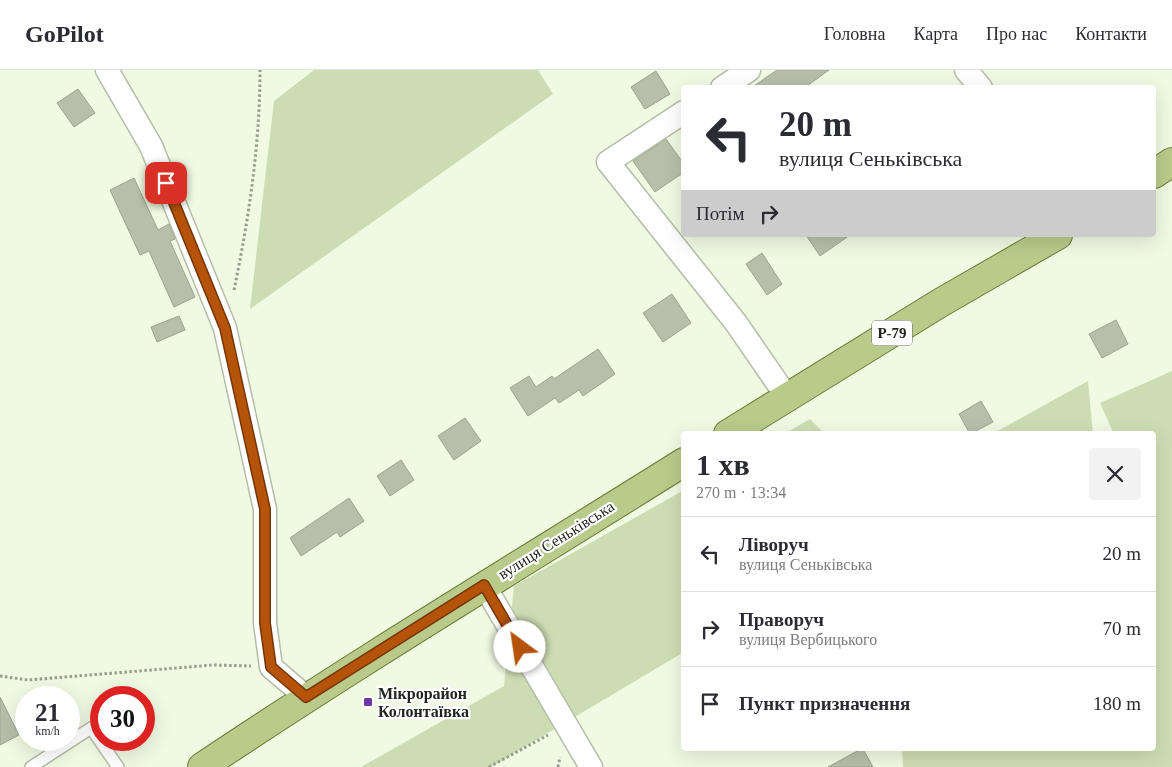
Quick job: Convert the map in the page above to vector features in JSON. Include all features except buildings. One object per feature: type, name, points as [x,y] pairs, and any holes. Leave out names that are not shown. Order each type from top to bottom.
[{"type":"main road","points":[[1156,173],[1172,162]]},
{"type":"main road","name":"Р-79","points":[[733,431],[940,303],[1055,237]]},
{"type":"main road","name":"вулиця Сенькiвська","points":[[202,767],[306,697],[681,464]]},
{"type":"street","points":[[107,70],[151,146],[225,328],[265,509],[265,623],[271,667],[306,697]]},
{"type":"street","points":[[726,85],[749,70]]},
{"type":"street","points":[[966,70],[978,85]]},
{"type":"street","points":[[681,114],[608,162],[736,324],[788,397]]},
{"type":"street","points":[[484,585],[591,767]]},
{"type":"lane","points":[[31,767],[91,728],[118,767]]},
{"type":"path","points":[[233,292],[244,239],[260,116],[260,70]]},
{"type":"path","points":[[0,676],[28,680],[214,665],[271,667]]},
{"type":"path","points":[[489,767],[566,725]]},
{"type":"green space","points":[[314,70],[538,70],[553,94],[250,309],[274,101]]},
{"type":"green space","points":[[1172,371],[1172,767],[903,767],[902,751],[1156,751],[1156,431],[1113,431],[1100,403]]},
{"type":"green space","points":[[1088,381],[1093,431],[997,431]]},
{"type":"green space","points":[[810,419],[822,431],[789,431]]},
{"type":"green space","points":[[681,492],[681,654],[491,767],[361,767],[504,686],[514,586]]},
{"type":"place","name":"Мiкрорайон Колонтаївка","points":[[368,702]]},
{"type":"route","points":[[166,183],[225,328],[265,509],[265,623],[271,667],[306,697],[484,585],[520,647]]}]
